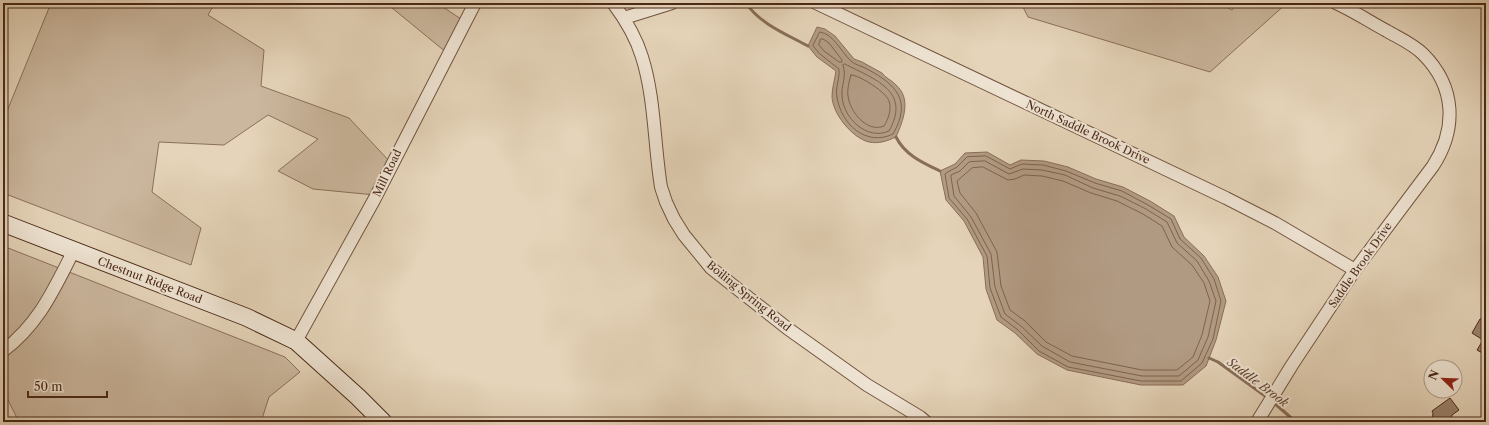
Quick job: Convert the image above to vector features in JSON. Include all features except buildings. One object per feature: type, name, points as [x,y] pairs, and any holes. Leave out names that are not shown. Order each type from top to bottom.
[{"type":"main road","name":"Chestnut Ridge Road","points":[[3,223],[246,317],[296,341],[358,397],[383,422]]},
{"type":"street","name":"Mill Road","points":[[296,341],[374,200],[475,3]]},
{"type":"street","name":"Boiling Spring Road","points":[[613,3],[624,18],[642,56],[648,80],[661,187],[674,219],[684,235],[711,268],[787,328],[868,385],[926,422]]},
{"type":"street","points":[[624,18],[672,3]]},
{"type":"street","name":"North Saddle Brook Drive","points":[[816,3],[1233,201],[1275,223],[1355,270]]},
{"type":"street","name":"Saddle Brook Drive","points":[[1260,417],[1276,390],[1355,270],[1441,154],[1447,139],[1450,125],[1449,105],[1441,77],[1422,53],[1410,44],[1336,3]]},
{"type":"street","points":[[3,351],[24,332],[46,305],[74,250]]},
{"type":"shaded area","points":[[51,3],[215,3],[208,15],[264,50],[261,86],[349,118],[391,163],[375,195],[313,189],[278,171],[318,139],[268,115],[224,145],[159,142],[152,192],[201,228],[191,265],[3,193],[3,121]]},
{"type":"shaded area","points":[[386,3],[437,3],[464,21],[447,53]]},
{"type":"shaded area","points":[[1021,3],[1219,3],[1232,10],[1237,3],[1287,3],[1210,72],[1028,17]]},
{"type":"shaded area","points":[[3,246],[285,357],[300,372],[269,397],[261,422],[19,422],[3,390]]},
{"type":"water","points":[[817,27],[825,29],[835,36],[854,59],[882,73],[901,91],[904,97],[905,110],[896,137],[883,142],[869,142],[856,136],[844,124],[835,110],[833,103],[832,93],[836,71],[817,57],[808,46]]},
{"type":"water","points":[[987,152],[1010,165],[1021,160],[1044,161],[1068,167],[1096,179],[1123,187],[1174,216],[1184,237],[1204,256],[1218,277],[1226,301],[1216,340],[1206,366],[1183,385],[1141,385],[1067,370],[1037,354],[1015,333],[997,320],[986,289],[983,257],[964,221],[946,200],[940,171],[955,164],[965,153]]},
{"type":"waterway","name":"Saddle Brook","points":[[746,3],[758,17],[766,23],[808,46]]},
{"type":"waterway","name":"Saddle Brook","points":[[896,137],[909,154],[940,171]]},
{"type":"waterway","name":"Saddle Brook","points":[[1209,358],[1218,362],[1268,398]]},
{"type":"waterway","name":"Saddle Brook","points":[[1273,402],[1296,422]]}]
